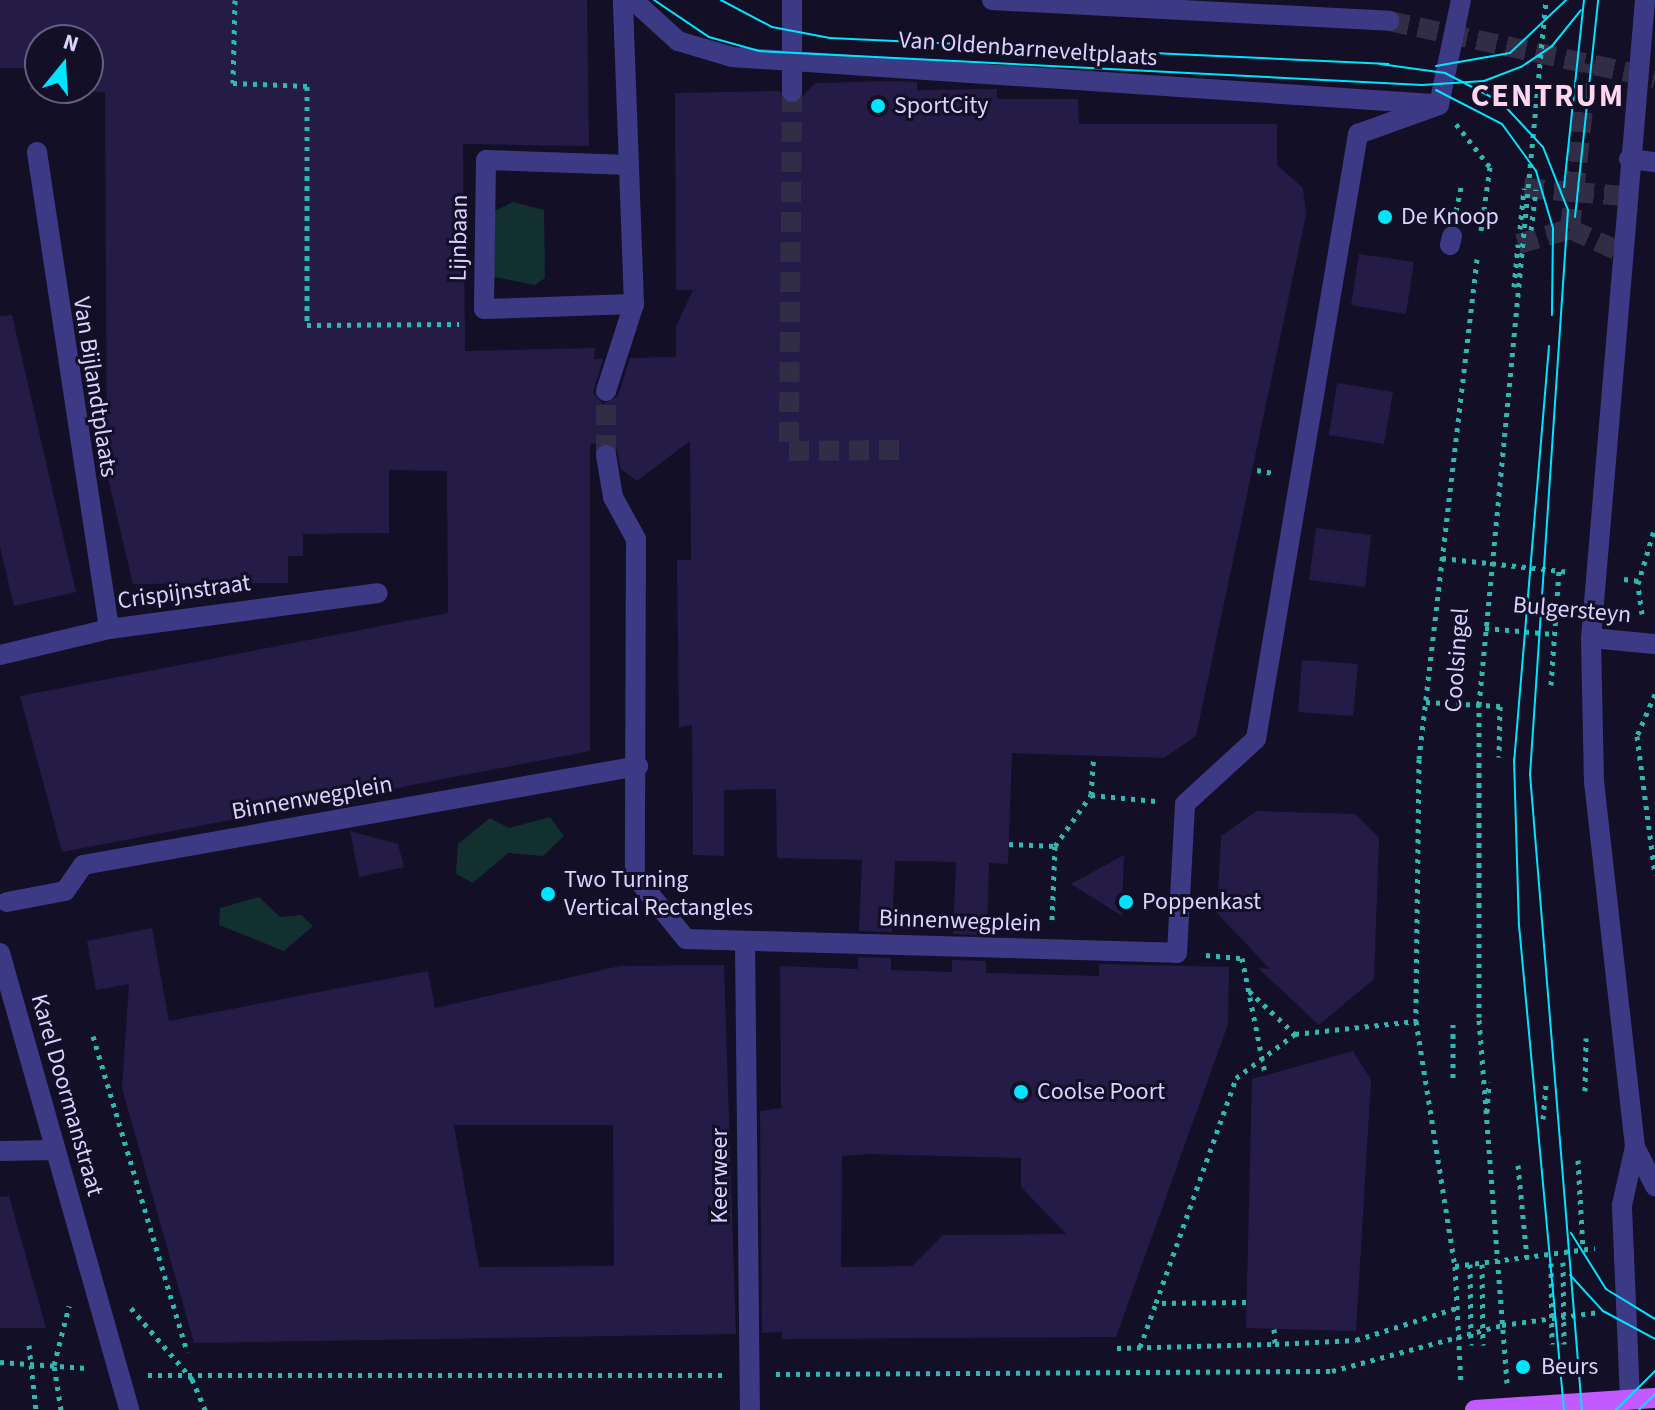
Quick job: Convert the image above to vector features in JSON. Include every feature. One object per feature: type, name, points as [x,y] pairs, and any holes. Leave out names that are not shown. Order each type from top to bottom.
[{"type":"main road","points":[[1468,1403],[1509,1407],[1630,1404],[1655,1398]]},
{"type":"street","points":[[606,391],[634,304],[623,0]]},
{"type":"street","name":"Van Oldenbarneveltplaats","points":[[633,0],[655,26],[703,52],[792,61],[1439,105]]},
{"type":"street","points":[[792,0],[792,92]]},
{"type":"street","points":[[992,0],[1389,21]]},
{"type":"street","points":[[1177,953],[1185,804],[1256,739],[1358,134],[1439,105],[1461,0]]},
{"type":"street","points":[[1630,1404],[1623,1309],[1623,1244],[1635,1147],[1594,783],[1591,638],[1629,159],[1645,0]]},
{"type":"street","name":"Van Bijlandtplaats","points":[[37,152],[109,629]]},
{"type":"street","points":[[1629,159],[1655,162]]},
{"type":"street","name":"Lijnbaan","points":[[629,165],[486,160],[484,309],[634,304]]},
{"type":"street","points":[[606,455],[613,497],[636,539],[638,761]]},
{"type":"street","name":"Crispijnstraat","points":[[0,655],[109,629],[378,593]]},
{"type":"street","name":"Bulgersteyn","points":[[1591,638],[1655,644]]},
{"type":"street","name":"Binnenwegplein","points":[[7,902],[65,891],[83,865],[638,761],[635,876],[686,939],[1177,953]]},
{"type":"street","name":"Keerweer","points":[[745,941],[750,1410]]},
{"type":"street","name":"Karel Doormanstraat","points":[[0,953],[129,1410]]},
{"type":"street","points":[[1635,1147],[1655,1186]]},
{"type":"street","points":[[0,1151],[55,1150]]},
{"type":"path","points":[[235,0],[233,83],[307,86],[307,325],[465,324],[484,309]]},
{"type":"path","name":"Coolsingel","points":[[1509,1407],[1479,1017],[1479,705],[1546,0]]},
{"type":"path","points":[[1439,105],[1490,167],[1426,702],[1416,1021],[1455,1266],[1456,1308],[1468,1403]]},
{"type":"path","points":[[1520,229],[1524,188]]},
{"type":"path","points":[[1531,230],[1536,189]]},
{"type":"path","points":[[1451,240],[1478,250]]},
{"type":"path","points":[[1514,287],[1518,244]]},
{"type":"path","points":[[1655,527],[1636,600],[1655,619]]},
{"type":"path","points":[[1442,558],[1639,581]]},
{"type":"path","points":[[1551,685],[1559,571]]},
{"type":"path","name":"Bulgersteyn","points":[[1485,628],[1591,638]]},
{"type":"path","points":[[1655,694],[1637,736],[1655,875]]},
{"type":"path","points":[[1426,702],[1500,706],[1499,757]]},
{"type":"path","points":[[1051,949],[1055,846],[1091,795],[1094,756]]},
{"type":"path","points":[[1091,795],[1185,804]]},
{"type":"path","points":[[1009,844],[1055,846]]},
{"type":"path","points":[[1177,953],[1242,958],[1265,1073]]},
{"type":"path","points":[[1249,990],[1295,1034]]},
{"type":"path","points":[[1140,1347],[1236,1078],[1295,1034],[1416,1021]]},
{"type":"path","points":[[1453,1024],[1453,1081]]},
{"type":"path","points":[[93,1036],[187,1352]]},
{"type":"path","points":[[1585,1091],[1586,1038]]},
{"type":"path","points":[[1487,1112],[1489,1082]]},
{"type":"path","points":[[1543,1119],[1546,1085]]},
{"type":"path","points":[[1578,1160],[1583,1250]]},
{"type":"path","points":[[1518,1165],[1527,1258]]},
{"type":"path","points":[[1455,1266],[1623,1244]]},
{"type":"path","points":[[1563,1262],[1564,1344]]},
{"type":"path","points":[[1551,1263],[1552,1344]]},
{"type":"path","points":[[1470,1264],[1471,1345]]},
{"type":"path","points":[[1482,1264],[1483,1345]]},
{"type":"path","points":[[122,1297],[192,1379],[205,1410]]},
{"type":"path","points":[[1156,1303],[1246,1302]]},
{"type":"path","points":[[1117,1348],[1356,1340],[1456,1308]]},
{"type":"path","points":[[1502,1325],[1623,1309]]},
{"type":"path","points":[[1274,1329],[1275,1344]]},
{"type":"path","points":[[29,1345],[28,1363],[36,1410]]},
{"type":"path","points":[[0,1362],[54,1365],[61,1410]]},
{"type":"green space","points":[[513,202],[544,210],[545,278],[535,285],[494,277],[493,212]]},
{"type":"green space","points":[[550,817],[564,836],[543,856],[508,853],[473,883],[456,874],[458,844],[490,818],[509,828]]},
{"type":"green space","points":[[259,897],[280,917],[301,915],[313,926],[284,951],[219,925],[220,908]]},
{"type":"building","points":[[0,0],[587,0],[589,146],[463,144],[465,351],[595,348],[594,359],[603,359],[593,393],[603,404],[618,396],[630,358],[676,357],[676,326],[693,290],[676,290],[675,93],[779,91],[793,105],[816,83],[917,82],[917,90],[997,89],[997,99],[1078,99],[1079,124],[1277,124],[1277,165],[1303,188],[1306,215],[1196,736],[1164,758],[1012,753],[1008,864],[989,863],[987,935],[953,934],[956,862],[895,861],[892,932],[859,931],[862,860],[777,858],[776,789],[724,790],[724,856],[693,855],[692,725],[679,727],[677,560],[691,560],[690,441],[637,481],[621,469],[616,447],[605,442],[590,444],[590,751],[62,852],[20,696],[448,613],[447,471],[389,470],[389,533],[303,534],[303,556],[288,556],[288,583],[133,584],[107,474],[104,24],[24,24],[24,68],[0,68]]},
{"type":"building","points":[[1359,254],[1414,262],[1406,314],[1351,305]]},
{"type":"building","points":[[12,315],[76,592],[14,606],[0,547],[0,316]]},
{"type":"building","points":[[1337,383],[1393,392],[1384,444],[1329,435]]},
{"type":"building","points":[[1316,528],[1371,535],[1365,587],[1309,580]]},
{"type":"building","points":[[1302,660],[1358,664],[1353,716],[1298,712]]},
{"type":"building","points":[[1257,811],[1355,814],[1379,838],[1374,979],[1319,1025],[1258,968],[1270,969],[1217,913],[1221,836]]},
{"type":"building","points":[[350,831],[398,844],[404,867],[359,877]]},
{"type":"building","points":[[1124,855],[1123,879],[1122,916],[1071,884]]},
{"type":"building","points":[[152,928],[169,1021],[428,971],[435,1008],[620,966],[724,965],[736,1334],[194,1343],[122,1088],[129,984],[96,990],[87,941]],"holes":[[[454,1125],[613,1125],[614,1266],[479,1267]]]},
{"type":"building","points":[[858,957],[891,958],[891,970],[952,972],[952,960],[986,961],[986,973],[1099,976],[1099,964],[1229,967],[1228,1024],[1116,1337],[782,1339],[782,1332],[762,1333],[760,1111],[781,1108],[780,966],[858,969]],"holes":[[[842,1156],[1021,1158],[1021,1187],[1066,1234],[943,1235],[912,1266],[841,1267]]]},
{"type":"building","points":[[1353,1051],[1371,1080],[1356,1331],[1246,1328],[1252,1079]]},
{"type":"building","points":[[9,1196],[46,1328],[0,1328],[0,1197]]},
{"type":"tunnel","points":[[1389,21],[1655,78]]},
{"type":"tunnel","points":[[1524,188],[1574,192],[1588,64]]},
{"type":"tunnel","points":[[792,92],[789,451],[901,450]]},
{"type":"tunnel","points":[[1518,244],[1570,229],[1574,192],[1625,196]]},
{"type":"tunnel","points":[[1570,229],[1621,252]]},
{"type":"tunnel","points":[[606,391],[606,455]]},
{"type":"tram line","points":[[654,0],[709,37],[759,51],[1422,85],[1484,81],[1521,67],[1552,46],[1581,10]]},
{"type":"tram line","points":[[721,0],[772,27],[830,38],[1388,64]]},
{"type":"tram line","points":[[1436,66],[1510,53],[1566,0]]},
{"type":"tram line","points":[[1564,187],[1584,0]]},
{"type":"tram line","points":[[1575,217],[1598,0]]},
{"type":"tram line","points":[[1380,64],[1445,73],[1501,102],[1543,147],[1568,210],[1530,774],[1582,1410]]},
{"type":"tram line","points":[[1436,90],[1502,124],[1536,171],[1553,228],[1552,315]]},
{"type":"tram line","points":[[1549,346],[1514,759],[1519,925],[1564,1410]]},
{"type":"tram line","points":[[1571,1233],[1606,1289],[1655,1319]]},
{"type":"tram line","points":[[1570,1275],[1603,1311],[1655,1339]]},
{"type":"tram line","points":[[1616,1410],[1655,1371]]},
{"type":"tram line","points":[[1639,1410],[1655,1394]]},
{"type":"place","name":"SportCity","points":[[878,106]]},
{"type":"place","name":"De Knoop","points":[[1385,217]]},
{"type":"place","name":"Two Turning Vertical Rectangles","points":[[548,894]]},
{"type":"place","name":"Poppenkast","points":[[1126,902]]},
{"type":"place","name":"Coolse Poort","points":[[1021,1092]]},
{"type":"place","name":"Beurs","points":[[1523,1367]]},
{"type":"district","name":"CENTRUM","points":[[1548,96]]}]
